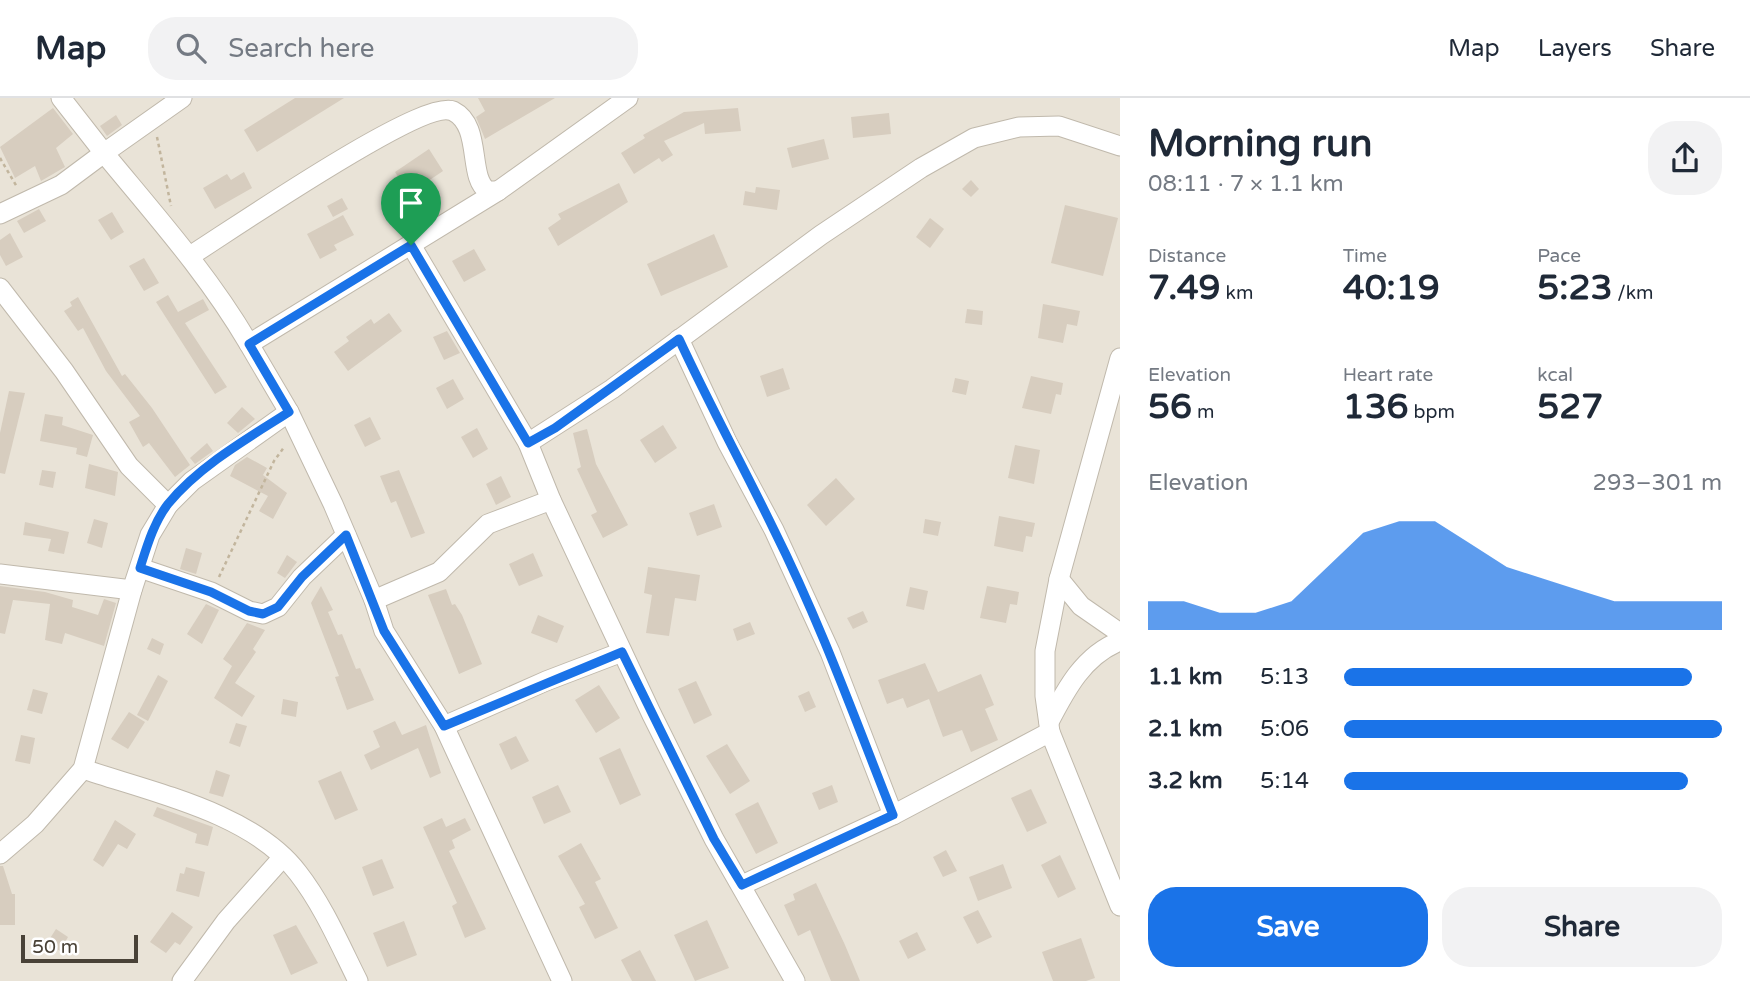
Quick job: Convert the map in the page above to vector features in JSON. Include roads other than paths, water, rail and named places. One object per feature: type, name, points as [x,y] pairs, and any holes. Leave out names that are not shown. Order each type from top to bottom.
[{"type":"street","points":[[61,98],[221,296],[293,421],[346,535],[374,600],[384,631],[444,726],[562,981]]},
{"type":"street","points":[[0,214],[61,185],[182,98]]},
{"type":"street","points":[[249,344],[498,191],[628,98]]},
{"type":"street","points":[[190,256],[376,138],[432,111],[447,110],[458,115],[475,147],[480,184],[488,191],[498,191]]},
{"type":"street","points":[[528,443],[567,420],[821,235],[921,168],[974,138],[996,131],[1040,125],[1059,127],[1120,146]]},
{"type":"street","points":[[411,245],[528,443],[551,500],[622,652],[714,839],[795,981]]},
{"type":"street","points":[[0,288],[64,371],[129,466],[168,505]]},
{"type":"street","points":[[679,339],[727,442],[774,530],[830,652],[893,815]]},
{"type":"street","points":[[1120,358],[1059,579],[1045,651],[1045,696],[1050,727],[1120,906]]},
{"type":"street","points":[[0,854],[43,816],[83,769],[132,590],[150,535],[168,505],[192,481],[293,421]]},
{"type":"street","points":[[374,600],[439,572],[488,524],[508,514],[551,500]]},
{"type":"street","points":[[140,568],[211,592],[258,614],[269,612],[346,535]]},
{"type":"street","points":[[0,573],[132,590]]},
{"type":"street","points":[[1059,579],[1081,606],[1120,633]]},
{"type":"street","points":[[742,885],[893,815],[1050,727],[1062,696],[1093,656],[1120,641]]},
{"type":"street","points":[[444,726],[622,652]]},
{"type":"street","points":[[83,769],[214,813],[258,837],[283,857],[305,883],[358,981]]},
{"type":"street","points":[[182,981],[226,921],[283,857]]}]
